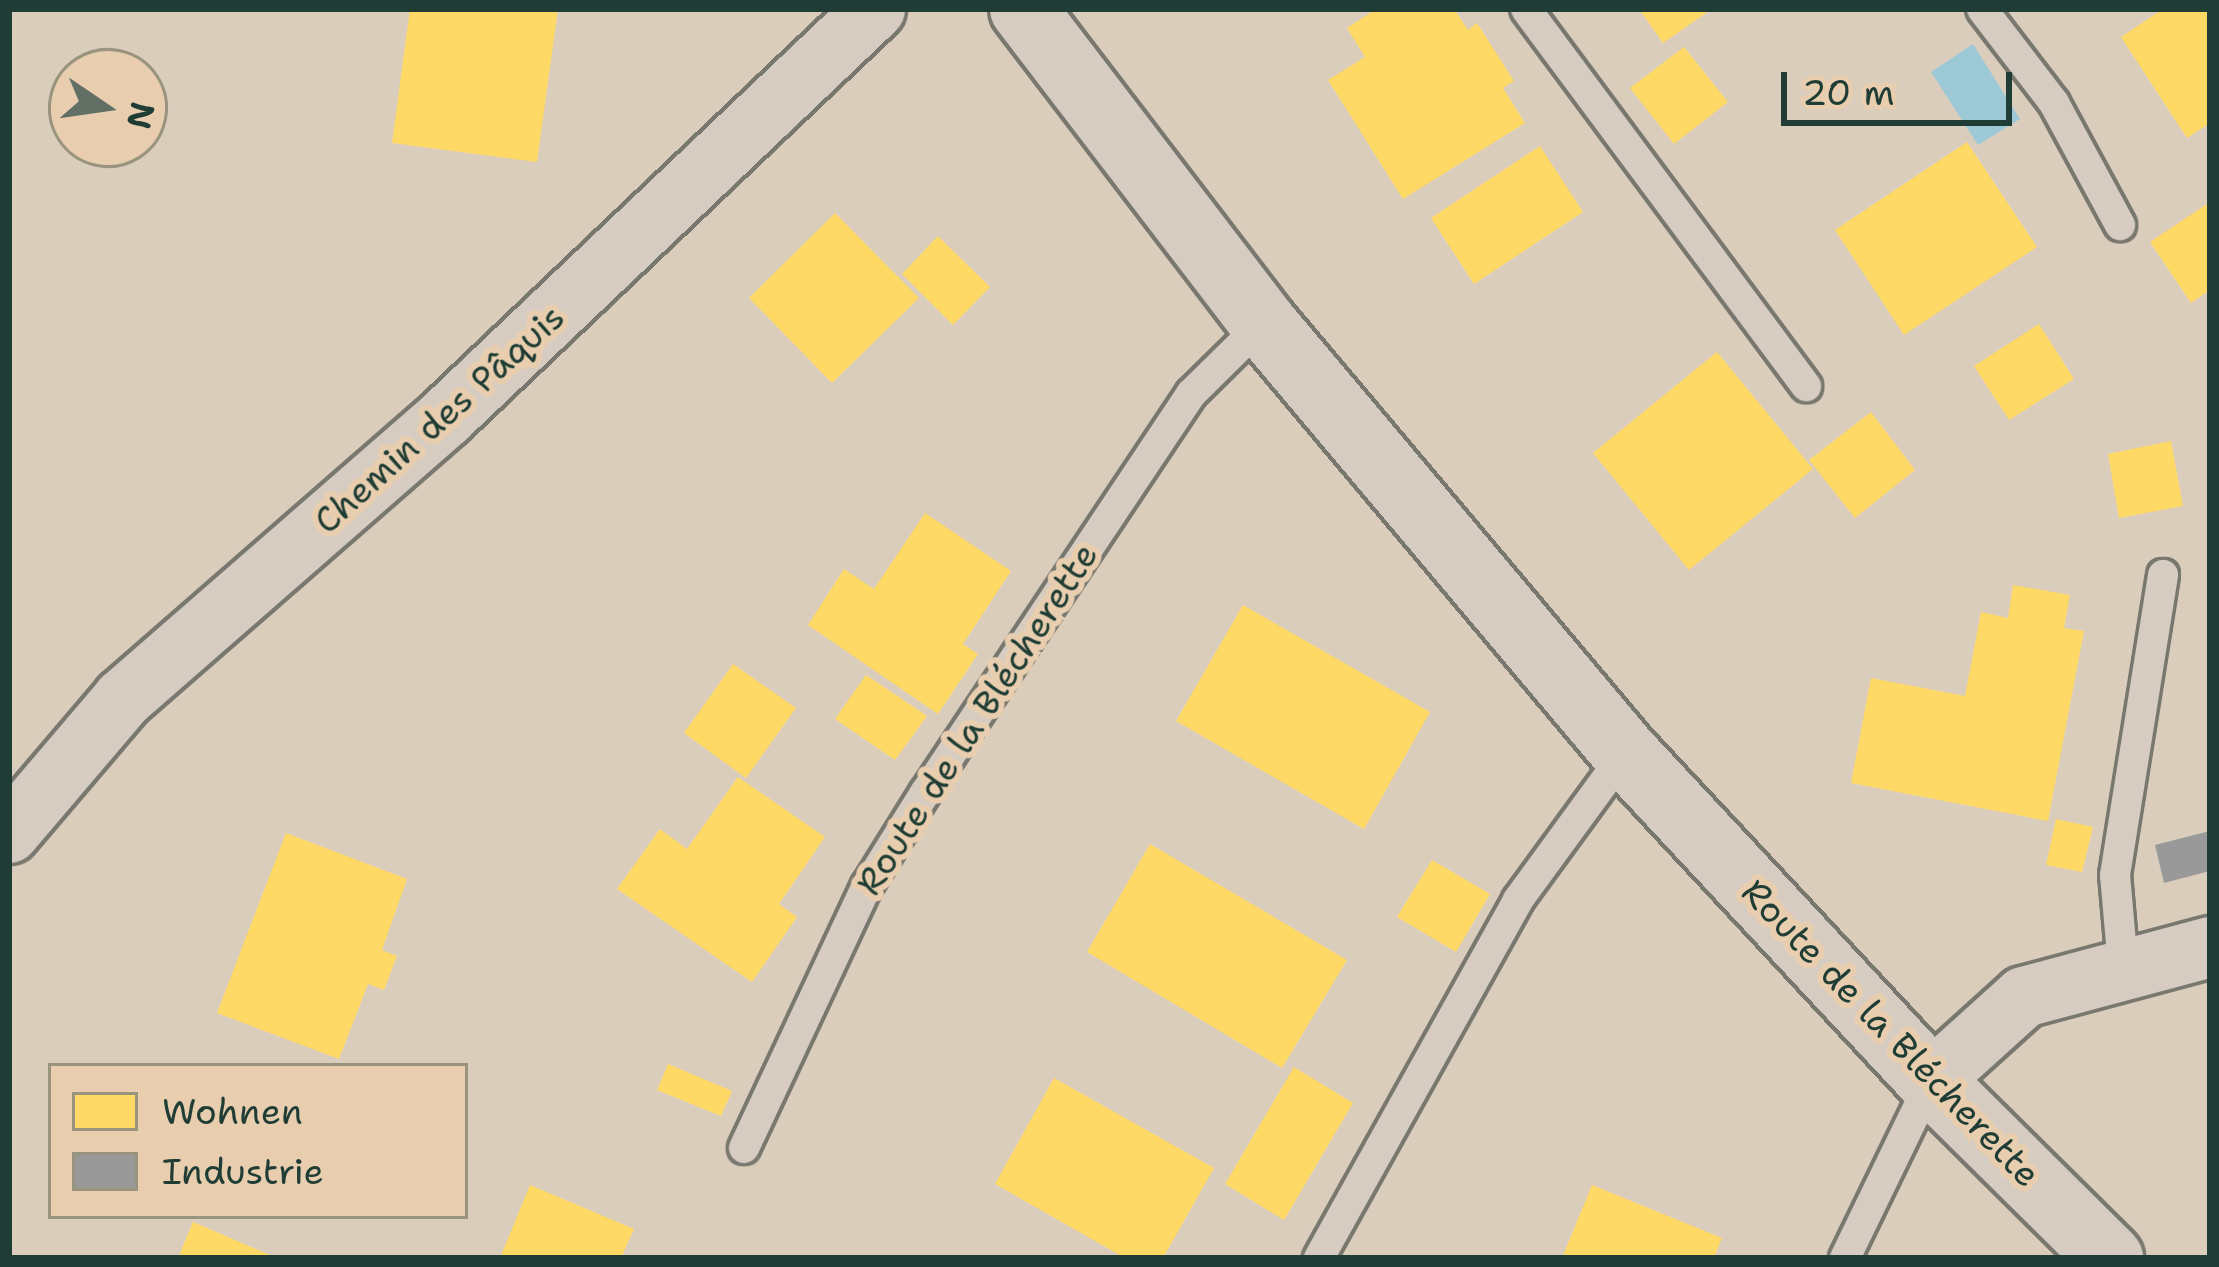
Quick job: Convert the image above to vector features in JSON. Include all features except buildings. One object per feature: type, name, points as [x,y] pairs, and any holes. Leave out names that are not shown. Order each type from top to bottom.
[{"type":"main road","name":"Route de la Blécherette","points":[[1044,16],[1263,322],[1625,753],[1931,1081],[2110,1258]]},
{"type":"street","name":"Chemin des Pâquis","points":[[9,833],[123,699],[446,417],[875,9]]},
{"type":"street","points":[[1931,1081],[2024,998],[2122,966],[2210,947]]},
{"type":"lane","points":[[1526,9],[1807,386]]},
{"type":"lane","points":[[1982,9],[2054,103],[2120,224]]},
{"type":"lane","name":"Route de la Blécherette","points":[[744,1148],[867,886],[925,793],[1191,394],[1263,322]]},
{"type":"lane","points":[[2122,966],[2115,875],[2163,575]]},
{"type":"lane","points":[[1319,1258],[1518,900],[1625,753]]},
{"type":"lane","points":[[1845,1258],[1931,1081]]},
{"type":"water","points":[[1973,44],[2020,119],[1978,145],[1931,72]]}]
